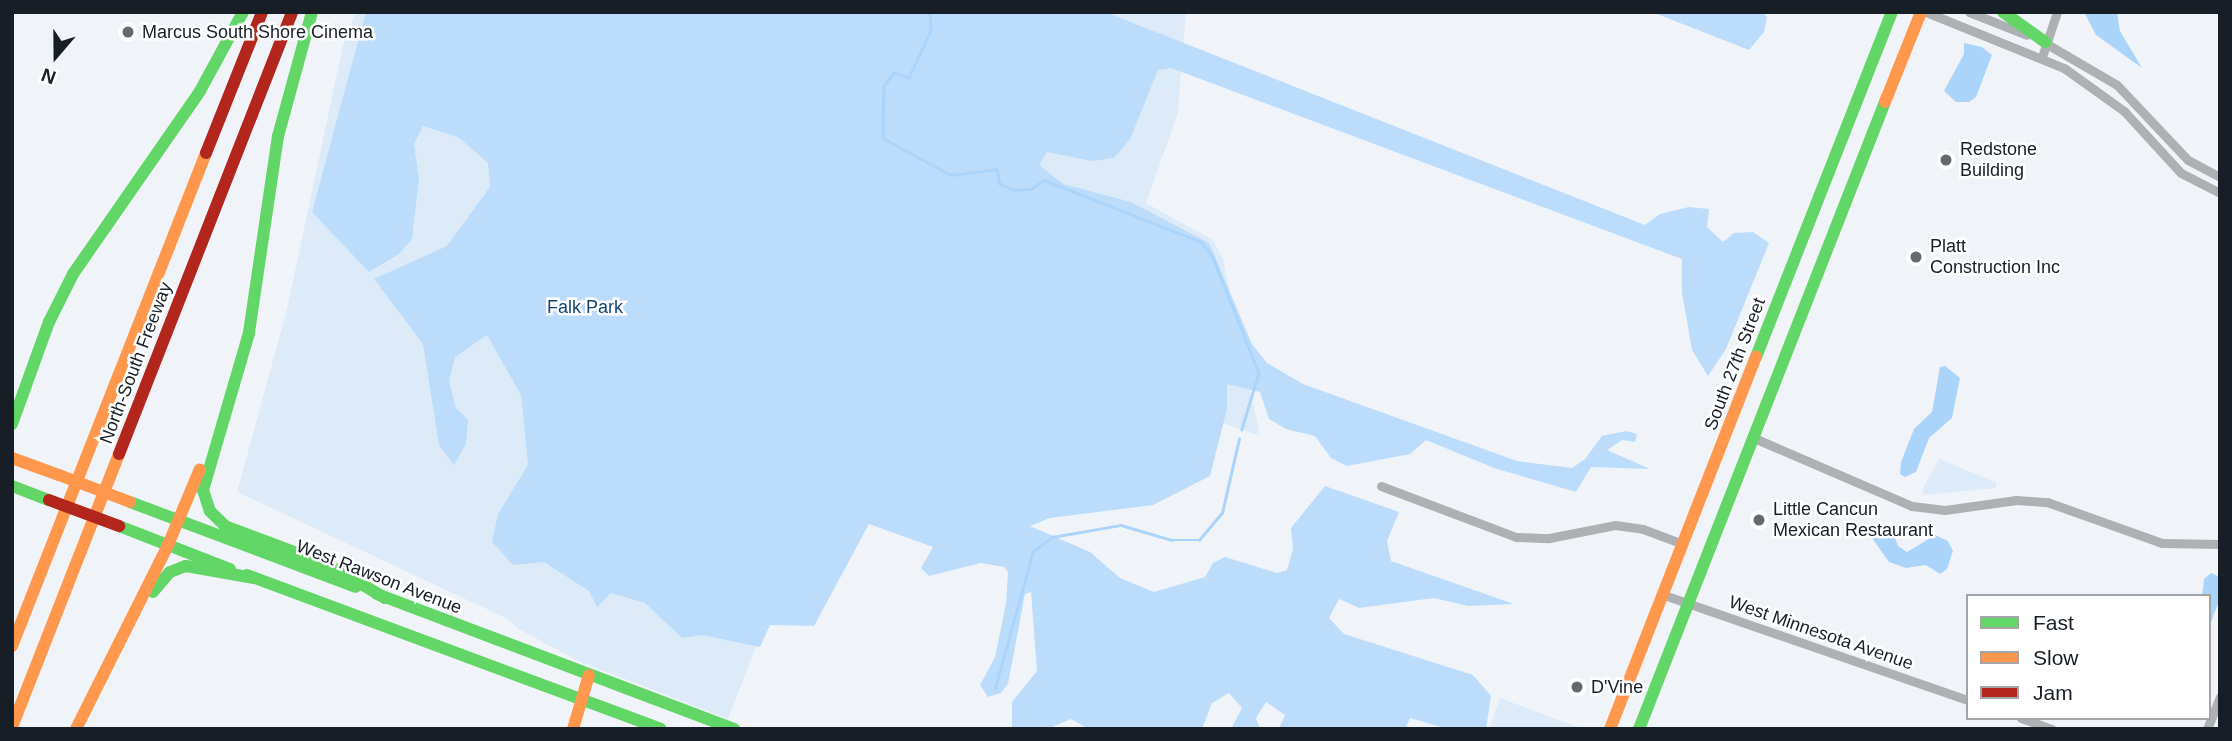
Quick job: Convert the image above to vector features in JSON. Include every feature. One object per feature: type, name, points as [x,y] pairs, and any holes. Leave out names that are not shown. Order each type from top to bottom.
[{"type":"main road","points":[[12,424],[23,391],[73,274],[200,91],[243,12]]},
{"type":"main road","name":"North-South Freeway","points":[[12,646],[262,12]]},
{"type":"main road","name":"North-South Freeway","points":[[12,727],[292,12]]},
{"type":"main road","points":[[312,12],[278,136],[254,313],[203,480],[204,497],[214,516],[225,526],[329,565],[385,597]]},
{"type":"main road","name":"South 27th Street","points":[[1611,729],[1892,12]]},
{"type":"main road","points":[[1639,729],[1921,12]]},
{"type":"main road","points":[[2003,12],[2046,43]]},
{"type":"main road","points":[[12,408],[23,391]]},
{"type":"main road","points":[[76,729],[168,545],[224,408]]},
{"type":"main road","name":"West Rawson Avenue","points":[[12,458],[734,729]]},
{"type":"main road","points":[[12,486],[660,729]]},
{"type":"main road","points":[[123,638],[162,580],[178,568],[210,567],[254,578]]},
{"type":"main road","points":[[573,729],[584,701],[589,675]]},
{"type":"street","points":[[1926,12],[2042,57],[2124,111],[2181,173],[2220,192]]},
{"type":"street","points":[[1969,12],[2046,43],[2117,85],[2188,160],[2220,177]]},
{"type":"street","points":[[2042,57],[2057,12]]},
{"type":"street","points":[[1754,438],[1912,506],[1945,510],[2015,500],[2047,502],[2162,543],[2220,544]]},
{"type":"street","points":[[1381,486],[1517,537],[1549,538],[1615,525],[1643,529],[1683,544]]},
{"type":"street","name":"West Minnesota Avenue","points":[[1664,595],[1966,699]]},
{"type":"street","points":[[2211,719],[2220,696]]},
{"type":"street","points":[[2027,720],[2052,729]]},
{"type":"green space","name":"Falk Park","points":[[356,12],[1186,12],[1178,113],[1146,203],[1213,240],[1223,259],[1260,436],[1036,358],[816,491],[728,719],[576,660],[517,628],[508,619],[237,492],[287,309],[343,45]]},
{"type":"green space","name":"Falk Park","points":[[366,12],[1105,12],[1645,225],[1660,214],[1689,207],[1709,209],[1707,227],[1723,242],[1734,233],[1753,232],[1769,243],[1726,349],[1708,376],[1692,350],[1682,293],[1682,259],[1171,68],[1158,70],[1130,139],[1114,158],[1092,161],[1047,152],[1039,165],[1063,184],[1131,202],[1209,243],[1252,344],[1267,363],[1303,384],[1517,461],[1572,468],[1585,459],[1602,436],[1626,431],[1637,434],[1635,442],[1622,440],[1607,450],[1650,469],[1591,467],[1576,492],[1494,468],[1426,440],[1410,454],[1347,466],[1331,458],[1315,436],[1286,429],[1269,419],[1260,392],[1227,384],[1227,409],[1210,476],[1153,505],[1050,518],[1030,526],[1090,552],[1120,578],[1154,592],[1205,577],[1213,563],[1225,557],[1277,573],[1287,570],[1293,549],[1291,528],[1325,486],[1399,512],[1387,541],[1391,561],[1514,604],[1468,606],[1434,598],[1359,608],[1339,599],[1329,618],[1344,634],[1473,675],[1491,696],[1486,729],[1448,729],[1410,718],[1405,729],[1279,729],[1285,715],[1266,702],[1256,718],[1260,729],[1231,729],[1242,708],[1229,693],[1212,703],[1202,729],[1089,729],[1071,719],[1047,729],[1012,729],[1012,702],[1037,671],[1031,592],[1025,594],[1008,684],[1001,693],[988,697],[980,685],[995,657],[1006,604],[1008,572],[1004,567],[981,563],[929,576],[921,568],[933,547],[869,524],[814,626],[770,625],[760,647],[702,635],[682,638],[645,603],[611,593],[597,607],[589,591],[544,562],[513,565],[492,542],[498,514],[528,465],[521,395],[487,335],[455,357],[449,381],[456,408],[468,420],[466,444],[454,465],[439,445],[423,344],[374,279],[447,246],[490,187],[488,163],[458,137],[423,126],[414,144],[419,179],[412,239],[399,254],[369,272],[312,212]]},
{"type":"green space","points":[[1652,12],[1762,12],[1767,17],[1764,32],[1749,50]]},
{"type":"green space","points":[[1939,459],[1996,482],[1996,488],[1924,495],[1922,490]]},
{"type":"green space","points":[[1500,698],[1583,729],[1489,729]]},
{"type":"shaded area","points":[[2084,12],[2117,12],[2120,31],[2142,68],[2096,35]]},
{"type":"shaded area","points":[[1964,43],[1982,47],[1992,55],[1976,97],[1969,102],[1956,102],[1944,91],[1964,54]]},
{"type":"shaded area","points":[[1945,366],[1960,378],[1952,418],[1929,438],[1916,472],[1905,477],[1900,474],[1901,462],[1914,429],[1932,412],[1940,367]]},
{"type":"shaded area","points":[[1876,524],[1891,527],[1898,546],[1907,552],[1935,535],[1948,541],[1953,551],[1947,569],[1940,574],[1926,565],[1906,568],[1889,562],[1872,538]]},
{"type":"shaded area","points":[[2211,573],[2220,577],[2220,598],[2211,623],[2211,594],[2202,594],[2204,579]]},
{"type":"waterway","points":[[930,12],[931,31],[909,78],[894,73],[884,86],[883,138],[951,175],[997,169],[1000,184],[1015,190],[1031,189],[1044,180],[1201,242],[1212,255],[1259,373],[1242,429]]},
{"type":"waterway","points":[[995,688],[1033,551],[1052,537],[1121,525],[1172,540],[1199,540],[1222,513],[1239,439]]},
{"type":"traffic: fast","points":[[12,424],[49,322],[73,274],[200,91],[243,12]]},
{"type":"traffic: fast","points":[[312,12],[278,136],[249,333],[203,490],[210,511],[225,526],[329,565],[385,598]]},
{"type":"traffic: fast","points":[[1756,357],[1892,12]]},
{"type":"traffic: fast","points":[[2003,12],[2045,42]]},
{"type":"traffic: fast","points":[[1639,729],[1885,102]]},
{"type":"traffic: fast","points":[[12,486],[49,500]]},
{"type":"traffic: fast","points":[[130,502],[356,587]]},
{"type":"traffic: fast","points":[[119,526],[230,569]]},
{"type":"traffic: fast","points":[[153,592],[170,572],[186,566],[254,578]]},
{"type":"traffic: fast","points":[[247,575],[660,729]]},
{"type":"traffic: fast","points":[[377,594],[734,729]]},
{"type":"traffic: slow","points":[[1885,102],[1921,12]]},
{"type":"traffic: slow","points":[[12,646],[206,153]]},
{"type":"traffic: slow","points":[[1610,729],[1756,357]]},
{"type":"traffic: slow","points":[[12,727],[119,454]]},
{"type":"traffic: slow","points":[[12,458],[59,475]]},
{"type":"traffic: slow","points":[[76,729],[168,545],[200,469]]},
{"type":"traffic: slow","points":[[59,475],[130,502]]},
{"type":"traffic: slow","points":[[573,729],[589,675]]},
{"type":"traffic: jam","points":[[206,153],[262,12]]},
{"type":"traffic: jam","points":[[119,454],[292,12]]},
{"type":"traffic: jam","points":[[49,500],[119,526]]},
{"type":"place","name":"Marcus South Shore Cinema","points":[[128,32]]},
{"type":"place","name":"Redstone Building","points":[[1946,160]]},
{"type":"place","name":"Platt Construction Inc","points":[[1916,257]]},
{"type":"place","name":"Little Cancun Mexican Restaurant","points":[[1759,520]]},
{"type":"place","name":"D'Vine","points":[[1577,687]]}]
